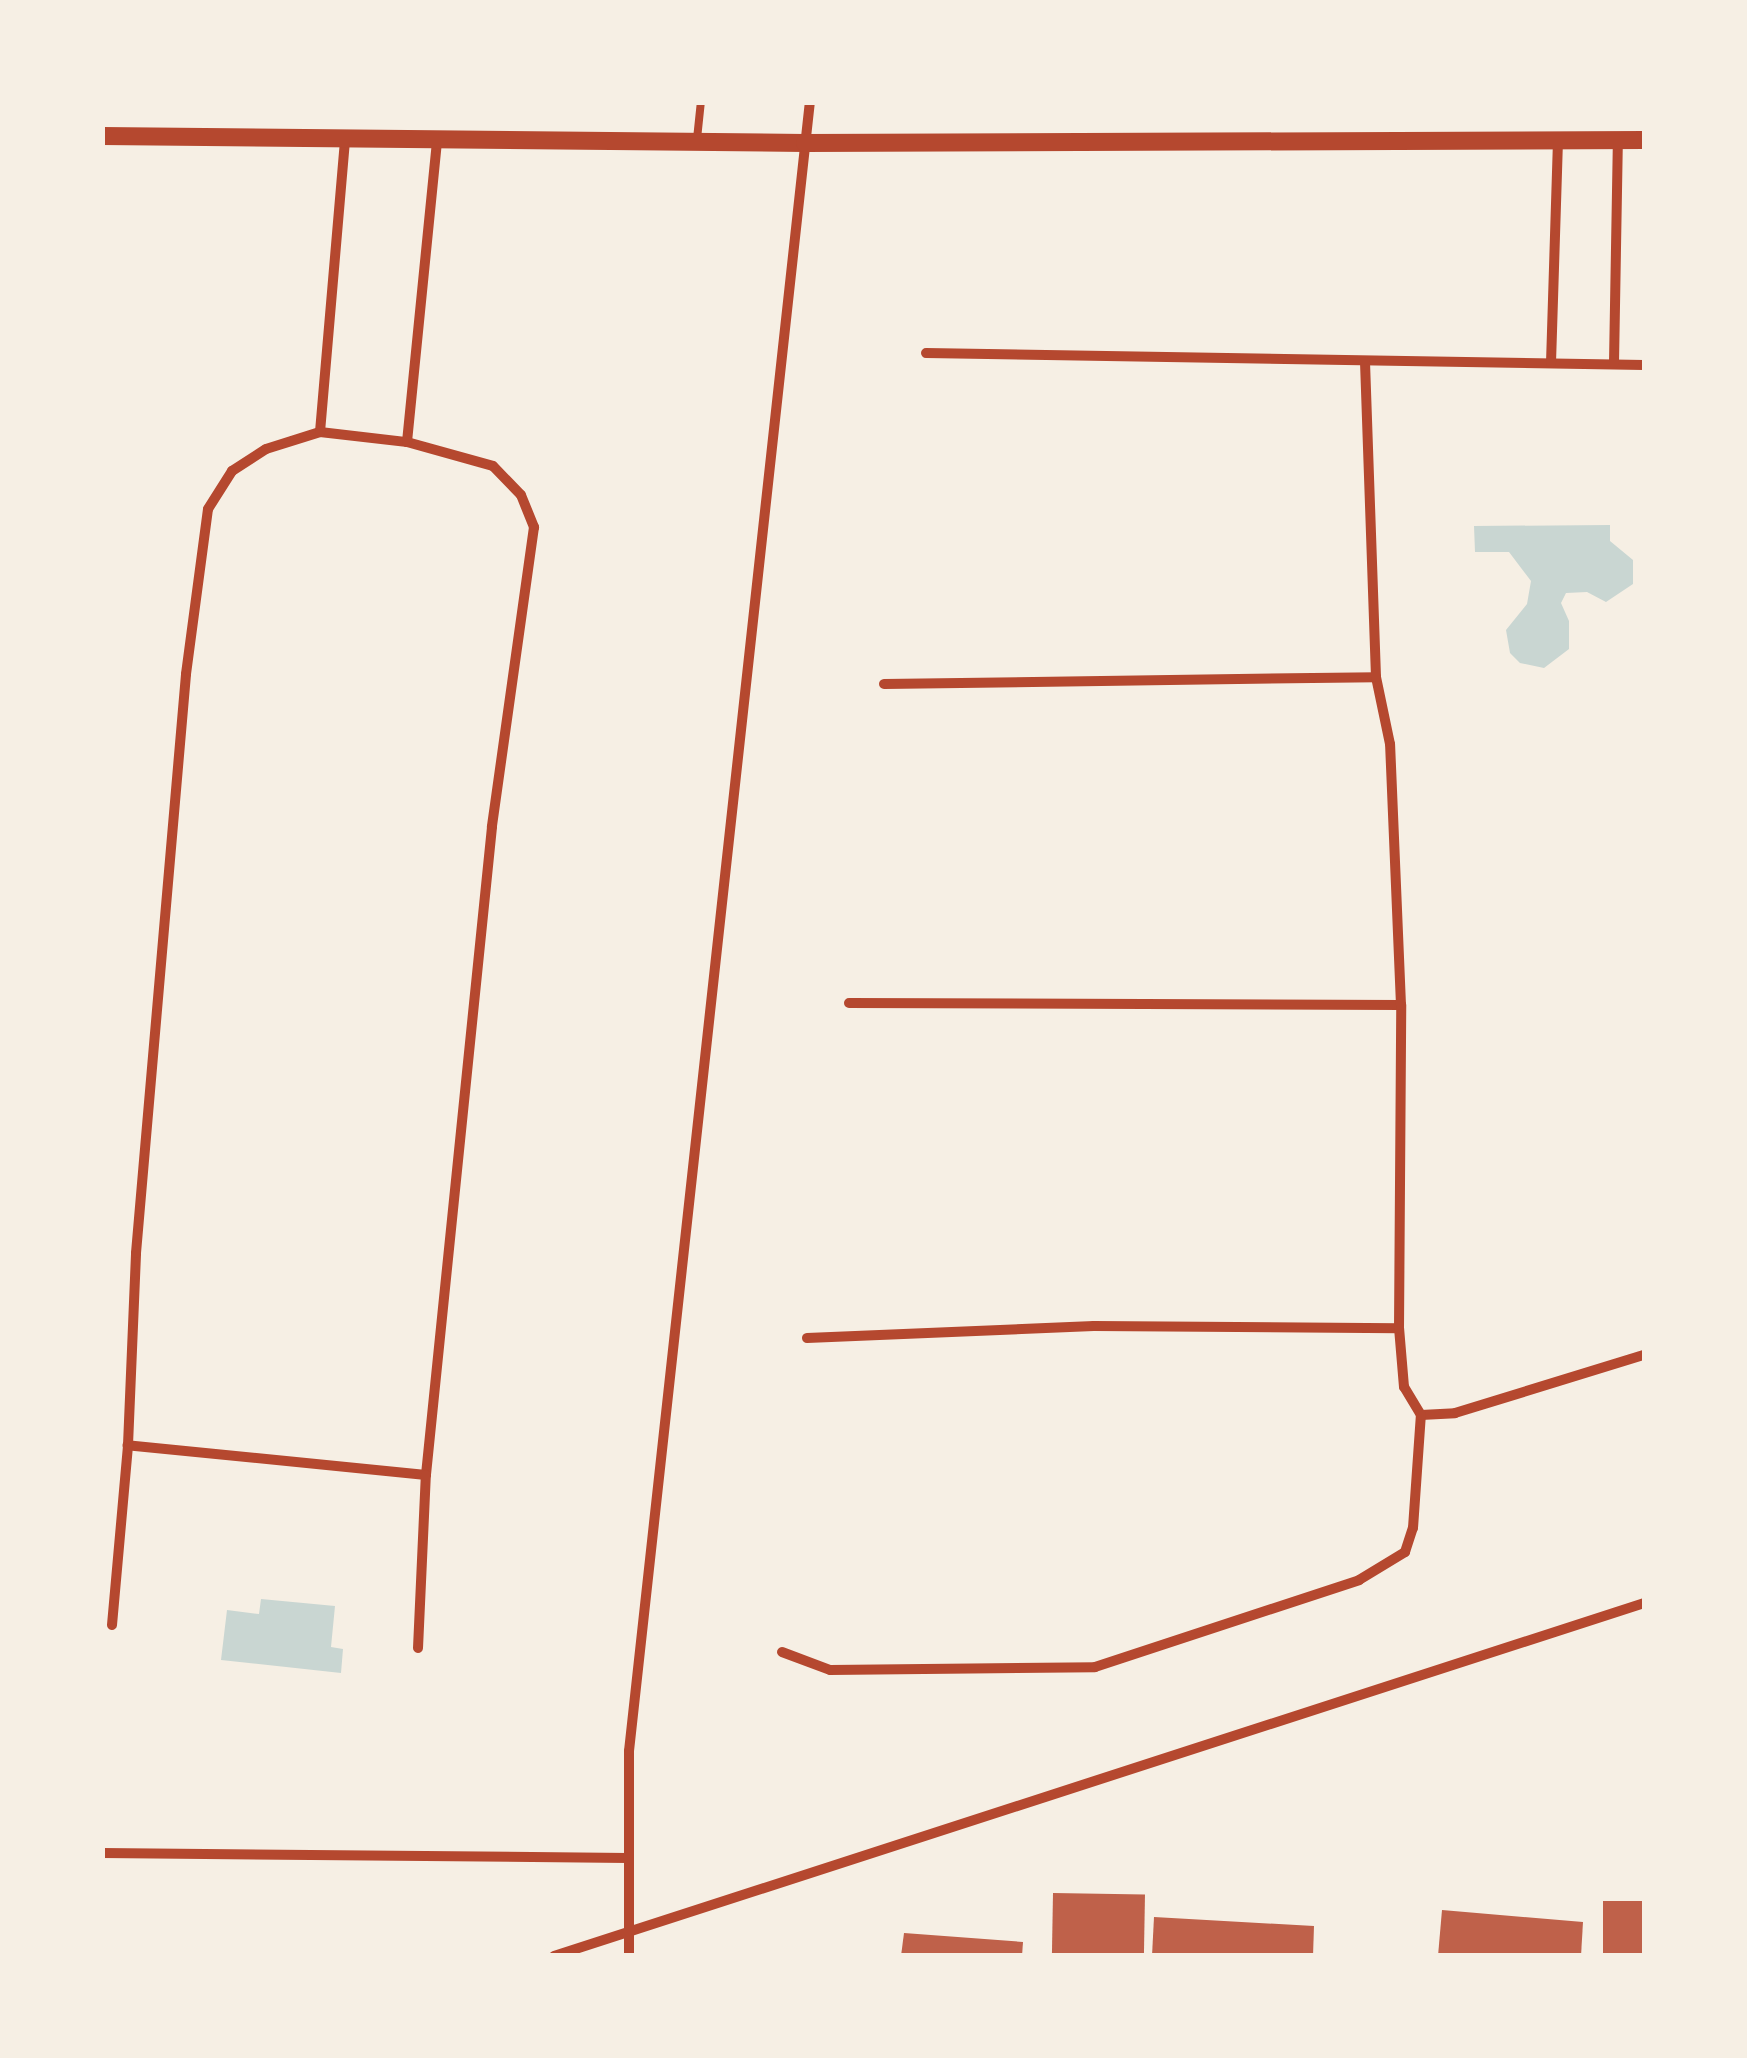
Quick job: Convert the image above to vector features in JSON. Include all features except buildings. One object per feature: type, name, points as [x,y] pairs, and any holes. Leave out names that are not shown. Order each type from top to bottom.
[{"type":"street","points":[[629,1956],[631,1731],[810,102]]},
{"type":"street","points":[[102,136],[805,143],[1644,140]]},
{"type":"street","points":[[320,432],[345,140]]},
{"type":"street","points":[[407,442],[436,140]]},
{"type":"street","points":[[1614,363],[1618,140]]},
{"type":"street","points":[[1550,363],[1558,142]]},
{"type":"street","points":[[926,352],[1644,365]]},
{"type":"street","points":[[782,1652],[830,1670],[1095,1667],[1359,1580],[1405,1552],[1414,1528],[1421,1415],[1404,1387],[1399,1328],[1401,1005],[1390,744],[1376,677],[1365,362]]},
{"type":"street","points":[[112,1625],[128,1445],[138,1234],[186,674],[208,509],[232,471],[266,449],[320,432],[407,442],[493,466],[521,495],[534,527],[492,827],[426,1475],[418,1648]]},
{"type":"street","points":[[884,684],[1376,677]]},
{"type":"street","points":[[849,1003],[1401,1005]]},
{"type":"street","points":[[807,1338],[1094,1326],[1399,1328]]},
{"type":"street","points":[[1421,1415],[1456,1414],[1644,1356]]},
{"type":"street","points":[[128,1445],[426,1475]]},
{"type":"street","points":[[554,1956],[1644,1603]]},
{"type":"street","points":[[102,1853],[628,1858]]},
{"type":"lane","points":[[697,139],[701,102]]},
{"type":"shaded area","points":[[1610,525],[1610,541],[1633,560],[1633,584],[1606,602],[1587,592],[1566,593],[1561,603],[1569,621],[1569,649],[1544,668],[1520,663],[1510,653],[1506,630],[1527,604],[1531,581],[1509,552],[1475,552],[1474,526]]},
{"type":"shaded area","points":[[261,1599],[335,1606],[331,1647],[343,1649],[341,1673],[221,1660],[227,1610],[259,1614]]}]
